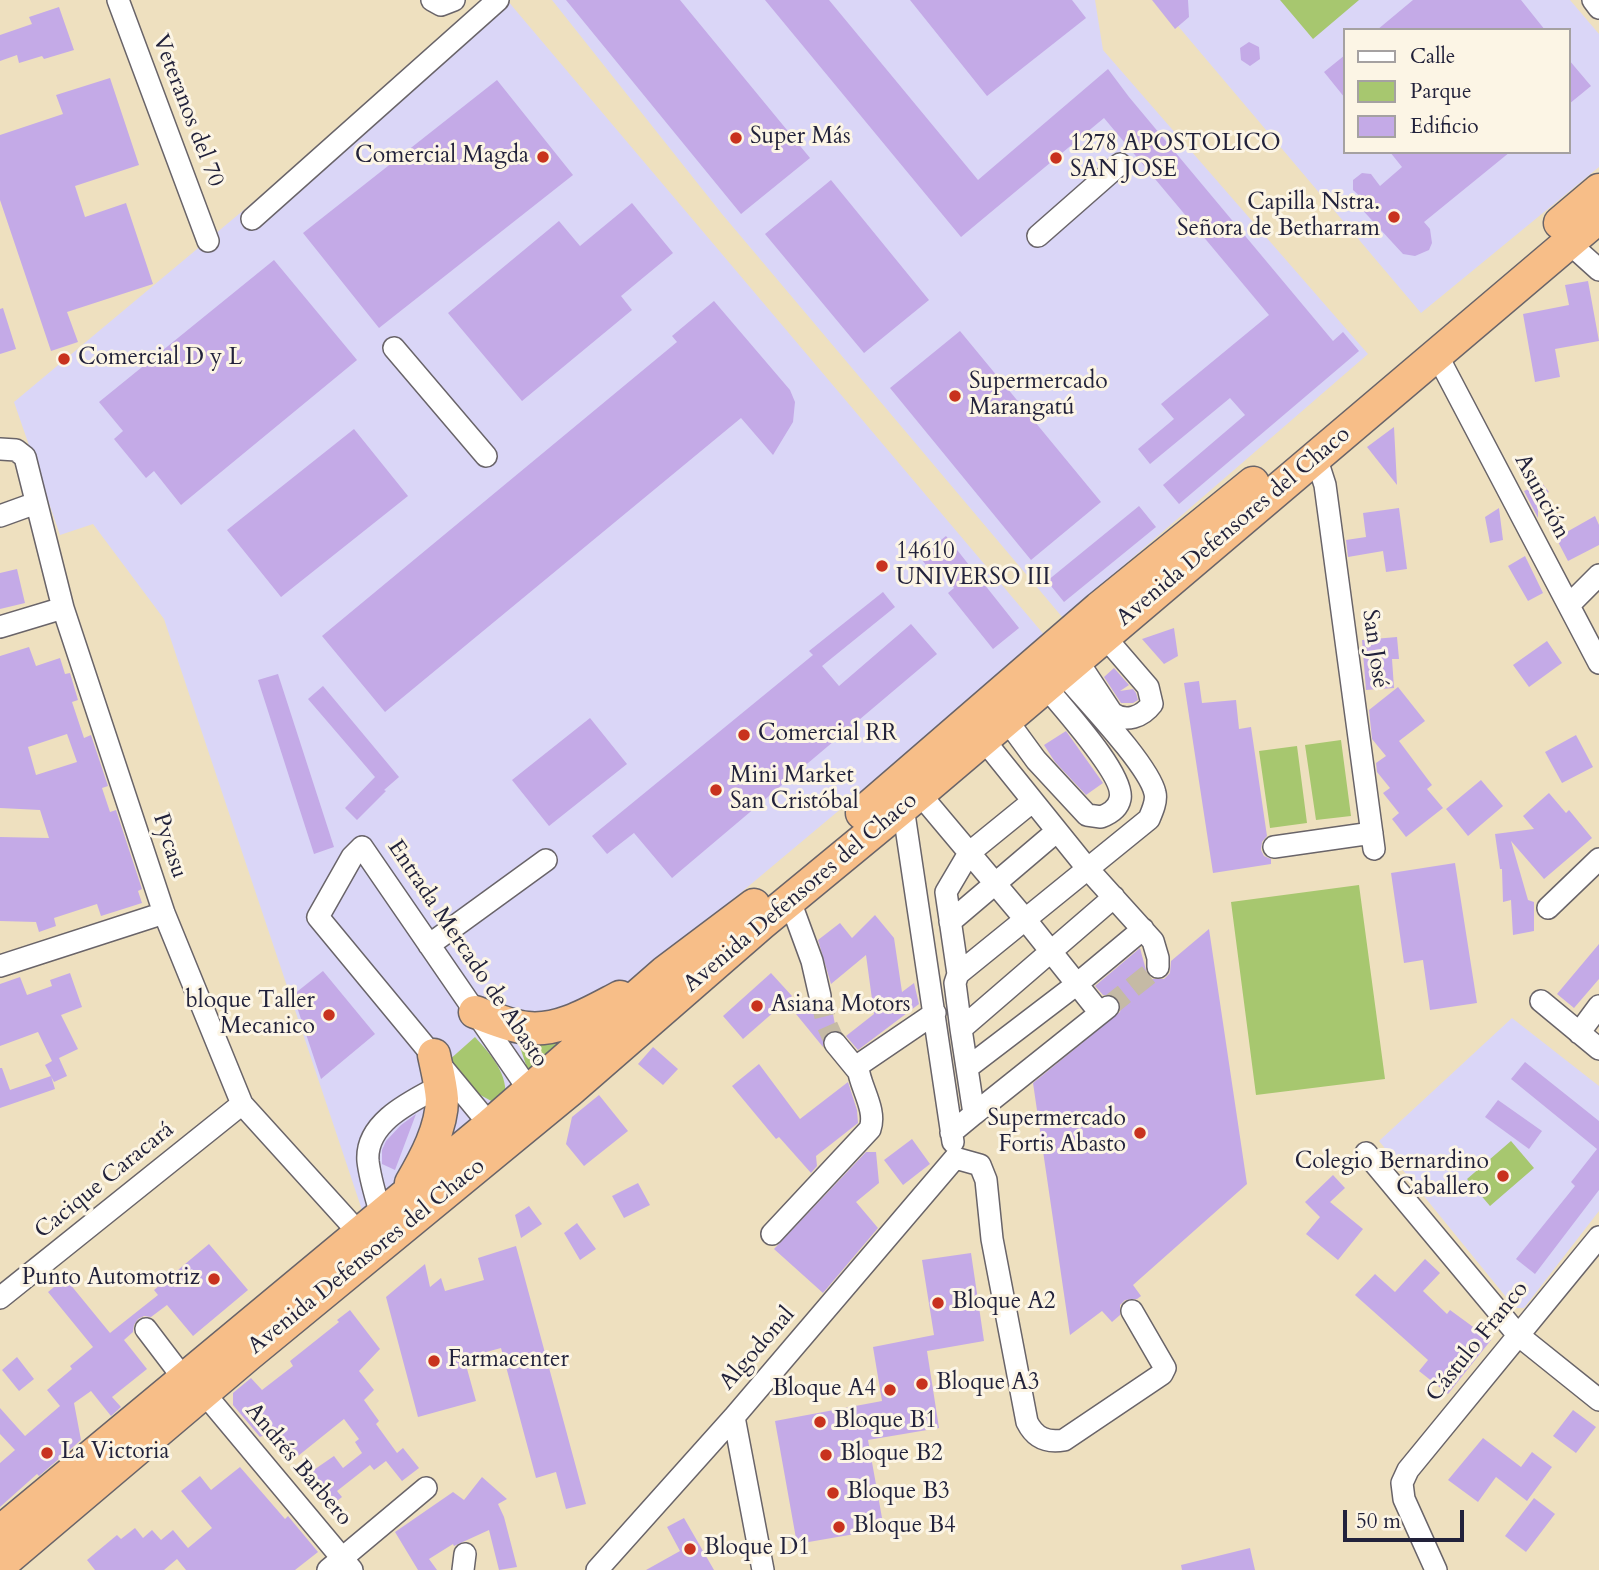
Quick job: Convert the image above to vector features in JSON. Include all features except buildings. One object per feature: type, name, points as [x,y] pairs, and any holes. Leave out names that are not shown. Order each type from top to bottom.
[{"type":"highway","name":"Avenida Defensores del Chaco","points":[[0,1532],[194,1386],[248,1355],[502,1131],[790,901],[911,800],[987,735],[1065,657],[1267,472],[1599,190]]},
{"type":"highway","name":"Avenida Defensores del Chaco","points":[[0,1565],[370,1224],[406,1194],[502,1131],[529,1090],[659,978],[1065,657],[1104,636],[1599,217]]},
{"type":"highway","points":[[987,735],[982,727],[1171,565],[1199,556]]},
{"type":"highway","points":[[475,1012],[512,1026],[547,1028],[577,1017],[659,978]]},
{"type":"highway","points":[[406,1194],[426,1156],[440,1117],[442,1101],[434,1055]]},
{"type":"street","points":[[432,0],[441,5],[454,0]]},
{"type":"street","points":[[252,219],[498,0]]},
{"type":"street","points":[[1592,0],[1599,8]]},
{"type":"street","name":"Veteranos del 70","points":[[122,2],[208,241]]},
{"type":"street","points":[[1038,236],[1120,164]]},
{"type":"street","points":[[1569,243],[1599,270]]},
{"type":"street","points":[[394,348],[486,456]]},
{"type":"street","name":"Asunción","points":[[1437,355],[1599,663]]},
{"type":"street","name":"Pycasu","points":[[0,449],[16,450],[25,457],[63,608],[164,913],[242,1104],[370,1224]]},
{"type":"street","name":"San José","points":[[1274,847],[1373,841],[1325,485],[1316,457]]},
{"type":"street","points":[[0,516],[36,503]]},
{"type":"street","points":[[1569,606],[1599,575]]},
{"type":"street","points":[[0,627],[63,608]]},
{"type":"street","points":[[1065,657],[1118,718],[1138,716],[1152,704],[1148,687],[1104,636]]},
{"type":"street","points":[[958,975],[1149,819],[1155,793],[1140,764],[1094,710],[1065,657]]},
{"type":"street","points":[[987,735],[1036,760],[1087,815],[1101,817],[1117,807],[1121,799],[1120,788],[1112,771],[1076,724],[1065,657]]},
{"type":"street","points":[[1076,724],[1094,710]]},
{"type":"street","points":[[987,735],[1057,831],[1153,940],[1158,967]]},
{"type":"street","points":[[911,800],[969,853],[1077,984],[1104,1010],[951,1133]]},
{"type":"street","points":[[911,800],[935,1013],[955,1158],[980,1165],[986,1180],[992,1239],[1027,1422],[1033,1433],[1042,1439],[1055,1442],[1064,1440],[1162,1374],[1165,1368],[1132,1311]]},
{"type":"street","points":[[974,1114],[961,1029],[956,983],[958,975],[946,892],[969,853],[1033,801]]},
{"type":"street","points":[[950,922],[1057,831]]},
{"type":"street","name":"Entrada Mercado de Abasto","points":[[434,1055],[318,917],[352,857],[362,847],[529,1090]]},
{"type":"street","points":[[1548,908],[1599,859]]},
{"type":"street","points":[[429,945],[546,860]]},
{"type":"street","points":[[961,1029],[1114,897]]},
{"type":"street","points":[[790,901],[812,961],[820,996]]},
{"type":"street","points":[[0,966],[164,913]]},
{"type":"street","points":[[967,1068],[1077,984],[1143,929]]},
{"type":"street","points":[[1541,1001],[1599,1049]]},
{"type":"street","points":[[1579,1032],[1599,1006]]},
{"type":"street","points":[[858,1071],[860,1064],[935,1013]]},
{"type":"street","points":[[772,1234],[870,1129],[872,1118],[858,1071],[835,1044]]},
{"type":"street","points":[[434,1055],[502,1131]]},
{"type":"street","points":[[370,1224],[368,1158],[373,1138],[383,1122],[396,1111],[440,1086]]},
{"type":"street","name":"Cacique Caracará","points":[[1,1292],[242,1104]]},
{"type":"street","points":[[1366,1153],[1518,1335],[1599,1400]]},
{"type":"street","name":"Algodonal","points":[[597,1570],[734,1417],[955,1158]]},
{"type":"street","name":"Cástulo Franco","points":[[1436,1570],[1404,1500],[1402,1483],[1408,1470],[1599,1237]]},
{"type":"street","name":"Andrés Barbero","points":[[146,1329],[341,1566]]},
{"type":"street","points":[[734,1417],[763,1570]]},
{"type":"street","points":[[341,1566],[426,1488]]},
{"type":"shaded area","points":[[495,0],[507,0],[1046,637],[362,1210],[164,619],[93,524],[60,535],[14,402]]},
{"type":"shaded area","points":[[552,0],[1095,0],[1103,50],[1368,354],[1063,618],[722,214]]},
{"type":"shaded area","points":[[1156,0],[1570,0],[1599,34],[1599,167],[1421,313]]},
{"type":"shaded area","name":"Colegio Bernardino Caballero","points":[[1512,1018],[1599,1086],[1599,1211],[1524,1308],[1515,1308],[1379,1141]]},
{"type":"green space","points":[[1280,0],[1359,0],[1313,39]]},
{"type":"green space","points":[[1341,740],[1351,816],[1316,820],[1305,745]]},
{"type":"green space","points":[[1297,746],[1307,823],[1270,828],[1259,751]]},
{"type":"green space","points":[[1359,885],[1385,1079],[1256,1095],[1231,902]]},
{"type":"green space","points":[[475,1037],[493,1058],[501,1073],[506,1091],[505,1100],[495,1103],[473,1091],[448,1061]]},
{"type":"green space","points":[[568,1037],[530,1077],[518,1041]]},
{"type":"green space","points":[[1511,1141],[1534,1168],[1490,1206],[1467,1179]]},
{"type":"tunnel","points":[[1108,1007],[1158,967]]},
{"type":"tunnel","points":[[820,996],[827,1025],[835,1043]]},
{"type":"place","name":"Super Más","points":[[736,138]]},
{"type":"place","name":"Comercial Magda","points":[[543,157]]},
{"type":"place","name":"1278 APOSTOLICO SAN JOSE","points":[[1056,158]]},
{"type":"place","name":"Capilla Nstra. Señora de Betharram","points":[[1394,217]]},
{"type":"place","name":"Comercial D y L","points":[[64,359]]},
{"type":"place","name":"Supermercado Marangatú","points":[[955,396]]},
{"type":"place","name":"14610 UNIVERSO III","points":[[882,566]]},
{"type":"place","name":"Comercial RR","points":[[744,735]]},
{"type":"place","name":"Mini Market San Cristóbal","points":[[716,790]]},
{"type":"place","name":"Asiana Motors","points":[[757,1006]]},
{"type":"place","name":"bloque Taller Mecanico","points":[[329,1015]]},
{"type":"place","name":"Supermercado Fortis Abasto","points":[[1140,1133]]},
{"type":"place","name":"Colegio Bernardino Caballero","points":[[1503,1176]]},
{"type":"place","name":"Punto Automotriz","points":[[214,1279]]},
{"type":"place","name":"Bloque A2","points":[[938,1303]]},
{"type":"place","name":"Farmacenter","points":[[434,1361]]},
{"type":"place","name":"Bloque A3","points":[[922,1384]]},
{"type":"place","name":"Bloque A4","points":[[890,1390]]},
{"type":"place","name":"Bloque B1","points":[[820,1422]]},
{"type":"place","name":"La Victoria","points":[[47,1453]]},
{"type":"place","name":"Bloque B2","points":[[826,1455]]},
{"type":"place","name":"Bloque B3","points":[[833,1493]]},
{"type":"place","name":"Bloque B4","points":[[839,1527]]},
{"type":"place","name":"Bloque D1","points":[[690,1549]]}]
